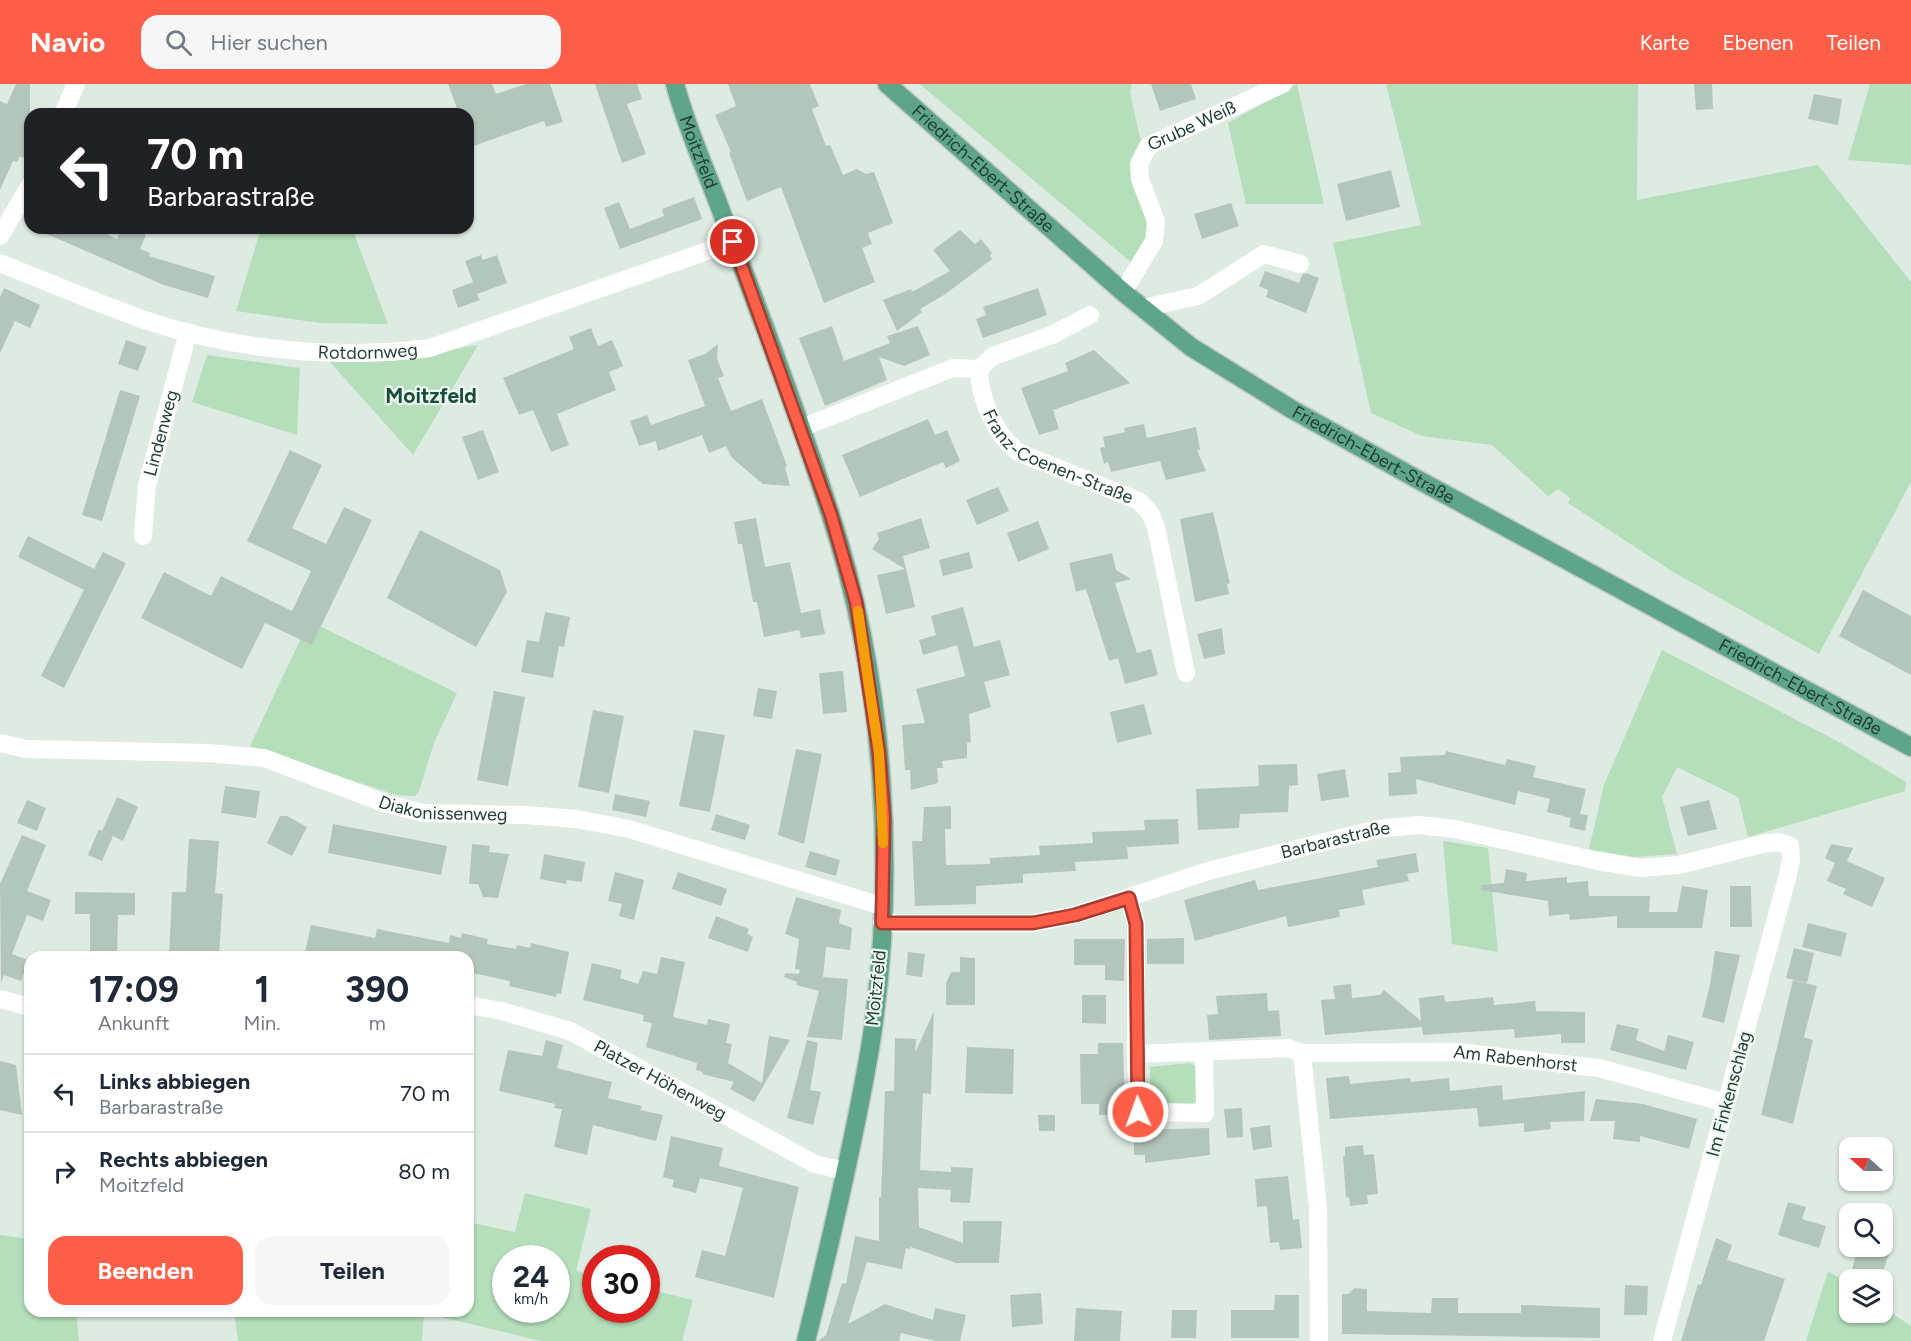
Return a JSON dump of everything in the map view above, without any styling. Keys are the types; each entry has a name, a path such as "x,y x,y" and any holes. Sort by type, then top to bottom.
{"main road":[{"name":"Moitzfeld","path":"675,84 801,428 831,515 856,602 869,679 884,818 882,915 870,1045 846,1171 806,1341"},
{"name":"Friedrich-Ebert-Straße","path":"887,84 1123,292 1191,346 1293,410 1911,747"}],"street":[{"path":"66,108 76,84"},
{"name":"Grube Weiß","path":"1123,292 1154,241 1155,220 1139,171 1139,164 1148,146 1282,84"},
{"path":"0,236 24,195"},
{"name":"Rotdornweg","path":"0,263 146,321 229,342 339,354 385,354 430,348 733,242"},
{"path":"1143,308 1198,296 1264,254 1300,264"},
{"path":"801,428 953,368 978,369 993,356 1052,335 1090,315"},
{"name":"Lindenweg","path":"143,536 147,485 188,332"},
{"name":"Franz-Coenen-Straße","path":"978,369 995,425 1008,445 1020,453 1139,501 1150,513 1156,527 1186,673"},
{"name":"Diakonissenweg","path":"0,743 26,749 208,753 264,758 387,804 423,813 526,815 577,819 629,829 882,915"},
{"name":"Barbarastraße","path":"882,915 1033,923 1075,915 1208,872 1377,830 1418,825 1455,829 1597,861 1641,868 1678,865 1762,844 1779,842 1790,846"},
{"name":"Im Finkenschlag","path":"1662,1341 1787,878 1791,860 1790,846"},
{"path":"1129,898 1136,924 1138,1112 1205,1113 1204,1052"},
{"path":"0,999 24,1005"},
{"name":"Platzer Höhenweg","path":"474,1006 502,1011 570,1031 815,1164 846,1171"},
{"path":"1295,1050 1318,1208 1319,1341"},
{"name":"Am Rabenhorst","path":"1136,1054 1295,1050 1458,1052 1599,1068 1726,1103"}],"green space":[{"path":"920,84 1132,84 1130,92 1140,138 1145,140 1151,240 1134,265"},
{"path":"1297,84 1324,204 1246,204 1228,123"},
{"path":"1386,84 1638,84 1637,200 1818,165 1911,282 1911,482 1819,654 1673,572 1568,503 1570,498 1558,489 1548,496 1492,445 1422,436 1371,413 1333,243 1421,225"},
{"path":"1870,84 1911,84 1911,165 1848,160"},
{"path":"259,234 354,234 388,324 320,323 236,311"},
{"path":"478,345 413,455 329,361 391,361"},
{"path":"207,355 300,368 297,435 192,402"},
{"path":"309,621 457,693 434,743 419,791 415,796 396,795 250,746"},
{"path":"1662,650 1841,743 1906,782 1905,791 1748,837 1738,797 1677,767 1662,797 1677,854 1634,857 1589,849 1604,785"},
{"path":"1443,841 1488,848 1498,952 1452,944"},
{"path":"1190,1063 1197,1067 1196,1101 1192,1104 1150,1102 1150,1067"},
{"path":"525,1193 591,1209 576,1271 582,1273 582,1323 660,1323 660,1292 693,1300 682,1341 541,1341 441,1317 474,1317 474,1223 515,1232"},
{"path":"0,1235 24,1238 24,1317 77,1317 79,1341 0,1341"},
{"path":"1828,1271 1839,1278 1839,1323 1893,1323 1893,1314 1911,1326 1911,1341 1806,1341"},
{"path":"235,1317 424,1317 422,1341 238,1341"}],"building":[{"path":"16,84 30,84 30,108 24,108 24,156 23,158 20,156 17,162 13,161 0,190 0,101 7,104"},
{"path":"448,84 492,84 496,94 526,84 550,84 563,122 546,127 544,121 474,146 474,108 457,108"},
{"path":"595,84 637,84 642,99 627,104 646,154 622,163"},
{"path":"728,84 810,84 819,106 812,109 826,146 830,145 843,175 857,169 866,174 874,172 893,223 868,233 872,244 862,248 875,282 824,303 781,187 747,201 729,153 731,152 715,115 736,106"},
{"path":"1151,84 1191,84 1196,99 1160,111"},
{"path":"1694,84 1712,84 1713,109 1696,110"},
{"path":"1814,94 1842,99 1838,125 1808,119"},
{"path":"1391,170 1400,207 1346,221 1337,184"},
{"path":"694,197 702,219 620,249 604,208 619,202 630,229 664,216 662,209"},
{"path":"1231,203 1239,226 1202,239 1194,214"},
{"path":"960,230 975,244 981,239 992,253 990,255 992,259 944,295 920,309 922,312 897,331 883,300 911,289 912,292 950,271 933,250"},
{"path":"47,234 106,234 117,239 119,234 144,234 146,235 140,249 150,253 149,256 215,276 208,298 164,285"},
{"path":"481,255 483,260 497,255 507,283 477,294 480,300 458,308 452,290 473,282 465,261"},
{"path":"1265,271 1299,283 1302,275 1306,273 1319,278 1306,313 1266,297 1268,290 1259,286"},
{"path":"4,288 40,305 30,328 15,321 0,353 0,297"},
{"path":"1038,288 1047,315 983,338 976,319 986,315 983,307"},
{"path":"832,326 844,361 890,343 887,336 918,326 930,355 904,366 879,357 887,380 825,406 799,338"},
{"path":"591,328 598,346 612,340 623,366 609,372 616,390 557,414 569,445 551,452 533,410 519,415 503,378 574,349 569,337"},
{"path":"126,340 147,347 138,371 118,364"},
{"path":"718,344 717,359 724,376 718,378 731,411 762,399 787,466 785,467 790,486 763,484 732,458 726,446 709,453 702,435 658,451 656,441 639,446 630,421 647,415 651,425 705,406 688,360 705,354"},
{"path":"1094,350 1130,383 1053,410 1059,429 1039,435 1021,388 1068,371 1065,363"},
{"path":"120,390 140,396 102,521 82,515"},
{"path":"928,419 935,435 947,430 960,461 946,468 943,462 860,497 842,455"},
{"path":"1144,424 1147,438 1196,427 1200,450 1197,450 1206,471 1166,480 1160,461 1111,472 1108,462 1104,464 1100,448 1105,447 1103,437 1125,432 1124,428"},
{"path":"483,430 499,472 478,480 462,437"},
{"path":"290,450 322,465 292,528 326,544 344,507 372,520 312,645 265,623 242,669 141,618 164,572 211,596 221,576 292,611 311,571 247,541"},
{"path":"998,487 1009,511 977,525 966,500"},
{"path":"1213,512 1230,583 1227,584 1229,594 1195,602 1180,519"},
{"path":"756,518 765,567 790,562 801,613 820,609 825,634 801,638 799,630 764,637 757,602 753,602 742,544 738,544 734,522"},
{"path":"921,518 930,548 903,556 915,607 886,614 877,575 905,569 872,549 879,539 877,533"},
{"path":"1038,521 1049,549 1018,562 1007,533"},
{"path":"420,530 500,570 507,592 476,647 387,598"},
{"path":"28,536 94,569 103,552 126,563 64,688 41,676 84,590 18,557"},
{"path":"969,552 973,568 943,576 939,560"},
{"path":"1112,553 1116,570 1131,579 1115,583 1137,653 1151,649 1158,675 1125,684 1118,658 1109,661 1086,589 1076,592 1069,563"},
{"path":"1863,590 1911,616 1911,675 1839,636"},
{"path":"963,607 974,647 1000,640 1010,675 984,682 991,707 969,714 971,742 967,743 967,758 942,761 943,768 937,768 938,783 911,790 910,770 905,770 902,725 925,723 916,689 965,676 957,645 923,655 919,640 936,635 931,616"},
{"path":"545,612 570,617 564,647 559,646 553,678 521,672 527,640 539,642"},
{"path":"1222,628 1225,654 1204,659 1197,634"},
{"path":"843,671 847,712 823,714 819,673"},
{"path":"758,688 777,691 772,719 753,716"},
{"path":"494,691 525,697 508,786 477,780"},
{"path":"1144,704 1152,734 1117,743 1110,712"},
{"path":"593,710 624,716 609,793 578,787"},
{"path":"694,730 725,735 710,812 679,806"},
{"path":"796,749 822,754 804,844 778,835"},
{"path":"1446,751 1505,765 1507,759 1536,766 1533,777 1586,789 1580,814 1588,815 1585,831 1569,827 1571,818 1547,812 1550,799 1518,791 1515,805 1416,779 1417,794 1389,796 1388,773 1401,772 1400,757 1445,755"},
{"path":"1297,764 1298,785 1289,786 1288,812 1240,814 1239,828 1198,830 1196,789 1259,786 1258,765"},
{"path":"1345,769 1349,797 1321,801 1317,774"},
{"path":"225,786 260,791 256,818 221,813"},
{"path":"615,794 650,801 646,817 612,810"},
{"path":"117,797 138,807 123,841 113,836 102,861 88,855"},
{"path":"27,800 46,808 37,831 17,823"},
{"path":"1709,800 1717,829 1688,836 1680,807"},
{"path":"951,806 951,829 945,829 946,865 990,864 990,858 1040,855 1039,846 1093,843 1092,832 1145,830 1144,820 1178,819 1179,844 1127,847 1128,859 1075,862 1076,871 1023,874 1023,883 976,886 976,904 915,906 912,841 922,841 924,807"},
{"path":"716,814 750,825 745,840 711,830"},
{"path":"280,816 287,816 307,827 292,856 267,843"},
{"path":"333,824 447,846 441,875 328,853"},
{"path":"22,835 46,845 27,891 51,900 43,921 27,915 12,954 24,958 21,981 4,975 1,983 0,884"},
{"path":"189,839 219,841 215,893 223,894 219,951 169,951 172,892 186,892"},
{"path":"472,844 490,846 489,852 509,854 498,898 483,897 478,884 469,884"},
{"path":"1831,844 1853,848 1847,861 1885,878 1872,907 1843,894 1846,889 1827,881 1835,863 1825,858"},
{"path":"810,851 840,860 836,876 805,867"},
{"path":"1416,853 1419,872 1407,874 1409,881 1362,890 1365,905 1339,910 1340,917 1288,927 1286,916 1195,941 1184,900 1255,880 1258,890 1378,867 1376,860"},
{"path":"544,854 585,862 582,882 567,880 566,884 540,879"},
{"path":"1506,869 1527,873 1526,881 1567,877 1567,883 1588,881 1589,896 1650,896 1649,912 1677,912 1682,886 1708,890 1702,928 1617,928 1617,916 1570,920 1569,914 1549,916 1548,901 1481,890 1481,885 1504,883"},
{"path":"615,872 644,880 634,920 619,916 622,904 608,901"},
{"path":"678,872 727,889 721,906 672,889"},
{"path":"1730,886 1751,886 1752,927 1730,927"},
{"path":"75,892 135,893 135,915 118,915 117,951 90,951 90,914 75,914"},
{"path":"796,897 841,910 839,923 852,928 850,950 826,947 823,977 848,979 842,1040 807,1037 819,991 796,985 797,982 784,977 785,973 799,974 800,970 795,969 799,939 785,934"},
{"path":"716,916 749,929 747,934 753,937 748,952 708,938"},
{"path":"1808,923 1847,933 1841,957 1802,947"},
{"path":"311,925 375,938 377,929 449,943 450,935 461,938 462,933 488,939 487,944 516,949 517,945 530,948 531,943 569,952 561,994 557,993 556,997 509,986 510,981 474,973 474,951 305,951"},
{"path":"1184,938 1184,964 1147,964 1147,939"},
{"path":"1074,939 1125,939 1124,981 1105,980 1105,965 1074,965"},
{"path":"1794,948 1814,953 1807,983 1786,978"},
{"path":"1715,951 1740,955 1724,1023 1702,1017"},
{"path":"908,952 925,954 922,977 906,975"},
{"path":"661,957 685,962 673,1017 707,1025 708,1019 730,1024 726,1043 732,1044 728,1063 762,1083 769,1036 790,1040 754,1102 730,1089 734,1082 702,1074 703,1072 696,1070 697,1063 646,1047 652,1023 643,1021 644,1015 583,1000 592,963 622,970 620,978 638,984 643,971 657,974"},
{"path":"960,957 975,958 975,1005 946,1005 946,983 951,972 960,972"},
{"path":"1793,980 1817,986 1804,1037 1813,1040 1793,1124 1761,1115"},
{"path":"1351,984 1352,998 1380,995 1384,990 1421,1021 1419,998 1444,995 1445,1002 1493,997 1494,1005 1535,1001 1536,1011 1585,1012 1585,1043 1561,1043 1561,1034 1515,1038 1514,1029 1423,1035 1422,1027 1325,1035 1321,1000 1335,999 1333,986"},
{"path":"1267,993 1268,1011 1279,1010 1281,1036 1209,1040 1207,1015 1218,1014 1216,996"},
{"path":"1082,995 1106,995 1106,1024 1082,1023"},
{"path":"934,1011 931,1094 923,1093 920,1170 951,1172 951,1167 973,1168 970,1203 950,1202 951,1190 918,1188 919,1227 963,1243 963,1221 1002,1221 999,1263 956,1263 911,1247 906,1248 902,1269 867,1262 848,1324 885,1304 933,1320 935,1308 966,1315 960,1341 936,1341 901,1333 899,1341 818,1341 826,1335 842,1283 846,1284 855,1236 879,1241 885,1091 894,1091 895,1038 916,1039 915,1053"},
{"path":"1617,1024 1639,1029 1636,1040 1664,1051 1668,1035 1694,1042 1686,1070 1610,1050"},
{"path":"546,1040 563,1045 557,1068 612,1082 608,1098 642,1106 640,1110 663,1115 656,1141 593,1125 587,1155 554,1147 562,1109 554,1108 555,1104 499,1091 508,1050 542,1056"},
{"path":"807,1040 818,1043 810,1090 821,1092 813,1125 787,1118"},
{"path":"1098,1043 1123,1043 1125,1114 1099,1115 1099,1104 1081,1104 1080,1054 1098,1054"},
{"path":"967,1047 1014,1049 1013,1094 965,1093"},
{"path":"0,1061 16,1065 22,1115 0,1110"},
{"path":"1349,1076 1350,1084 1410,1078 1411,1082 1449,1078 1450,1091 1502,1085 1503,1100 1585,1091 1584,1121 1550,1122 1551,1129 1524,1132 1524,1123 1479,1127 1477,1108 1330,1119 1326,1078"},
{"path":"1596,1099 1643,1104 1697,1119 1689,1149 1640,1136 1640,1142 1613,1139 1615,1121 1590,1121"},
{"path":"1242,1108 1243,1137 1227,1138 1224,1109"},
{"path":"1038,1115 1055,1115 1055,1131 1039,1131"},
{"path":"1270,1125 1272,1147 1253,1150 1250,1128"},
{"path":"1209,1128 1210,1155 1145,1163 1145,1155 1134,1155 1134,1130"},
{"path":"671,1136 723,1148 719,1166 799,1187 774,1298 695,1277 702,1250 725,1256 743,1188 700,1178 696,1193 672,1187 674,1180 663,1177"},
{"path":"1363,1145 1364,1155 1374,1154 1378,1194 1367,1195 1368,1204 1350,1206 1349,1197 1346,1198 1343,1156 1345,1156 1345,1147"},
{"path":"1288,1176 1293,1220 1299,1219 1302,1248 1280,1250 1279,1242 1270,1243 1267,1206 1257,1207 1255,1179"},
{"path":"1788,1202 1806,1207 1802,1219 1826,1226 1819,1248 1778,1235"},
{"path":"1716,1238 1732,1245 1727,1260 1785,1279 1764,1341 1681,1341 1698,1284 1701,1285"},
{"path":"1855,1257 1888,1257 1884,1269 1852,1269"},
{"path":"1625,1285 1648,1286 1647,1315 1624,1315"},
{"path":"1354,1288 1367,1289 1367,1311 1431,1313 1432,1298 1458,1298 1458,1313 1521,1313 1521,1305 1600,1308 1600,1338 1342,1334 1342,1294 1348,1294"},
{"path":"1041,1293 1043,1324 1012,1327 1010,1295"},
{"path":"1275,1295 1299,1295 1299,1338 1231,1338 1231,1310 1274,1310"},
{"path":"1076,1308 1122,1311 1120,1341 1074,1341"},
{"path":"1172,1310 1197,1310 1196,1338 1171,1338"}],"slow traffic":[{"path":"858,611 879,753 884,818 883,843"}],"district":[{"name":"Moitzfeld","path":"431,395"}],"route":[{"path":"733,242 831,515 856,602 879,753 884,818 882,923 1033,923 1075,915 1129,898 1136,924 1138,1112"}]}
